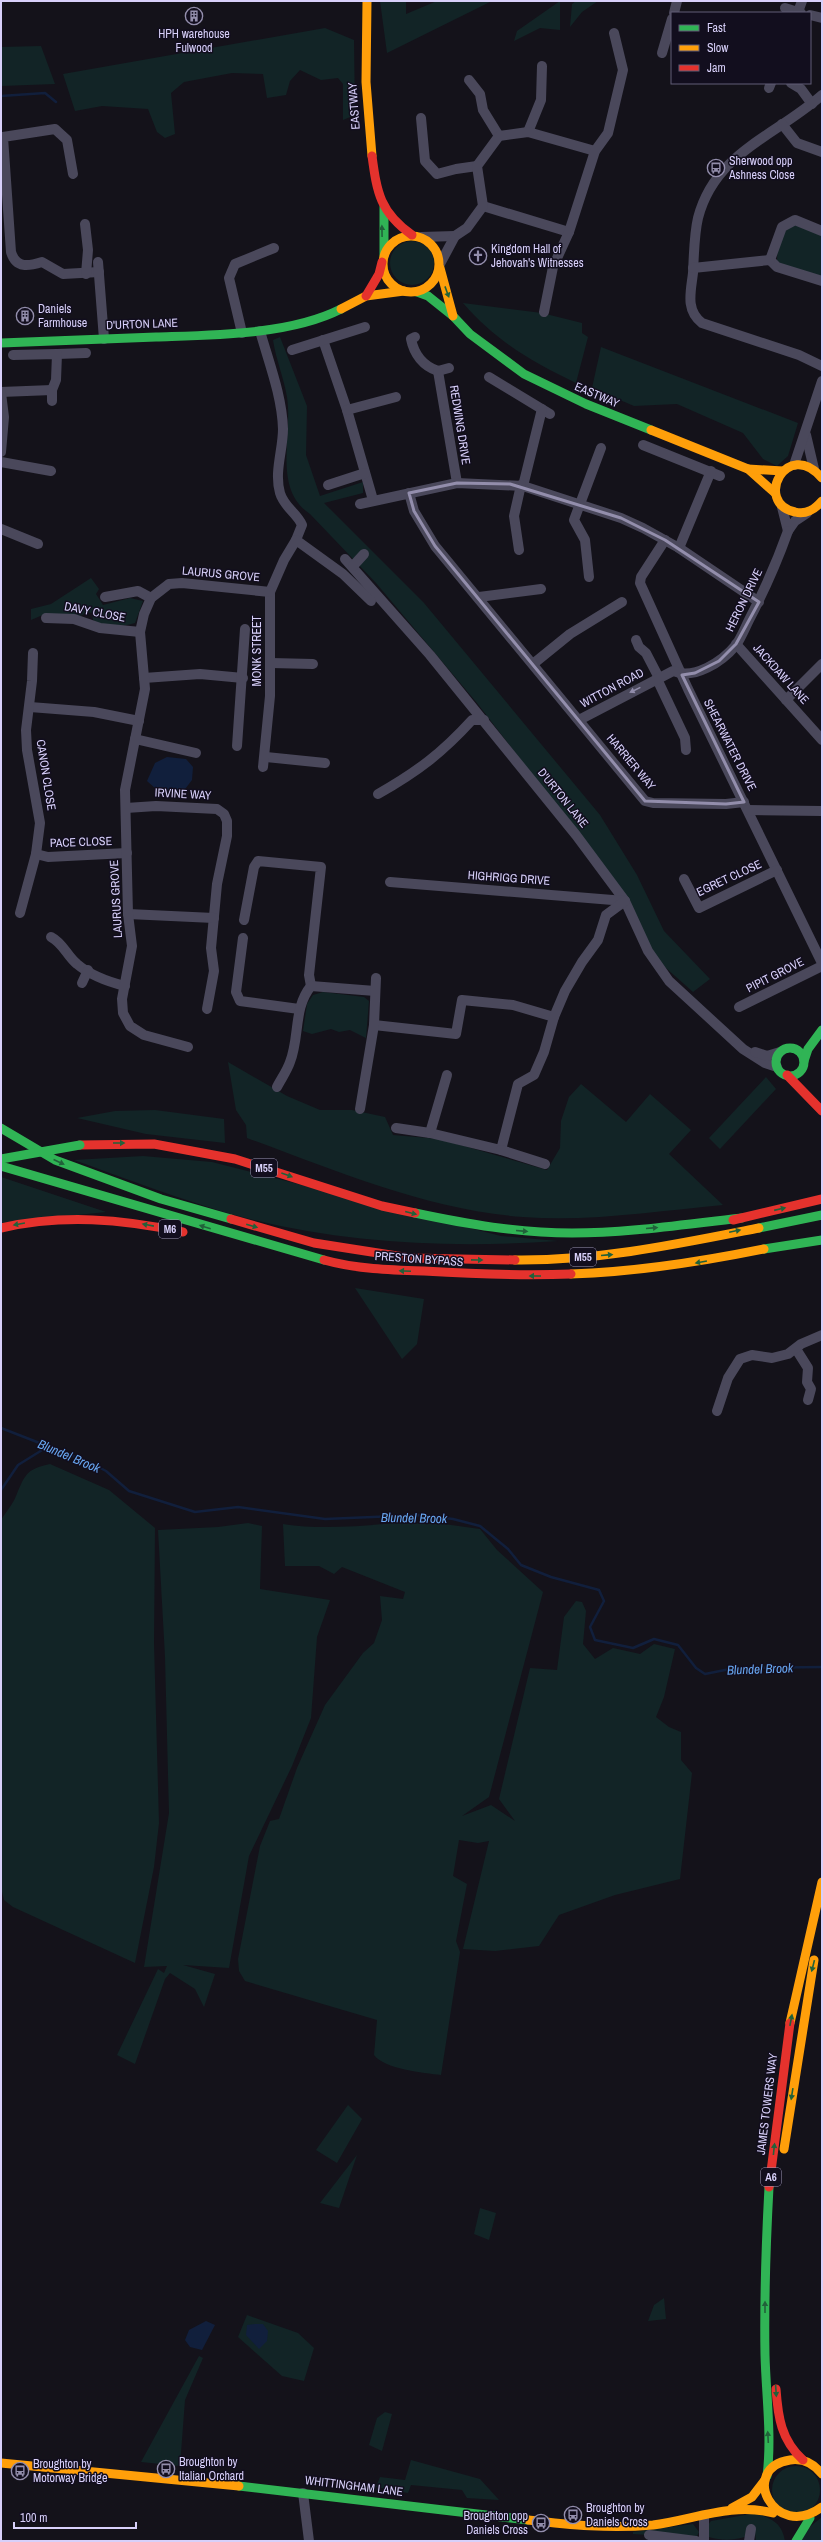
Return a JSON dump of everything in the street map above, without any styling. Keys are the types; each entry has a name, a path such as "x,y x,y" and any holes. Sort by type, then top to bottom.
{"main road":[{"name":"EASTWAY","path":"366,1 364,65 367,124 377,187 384,207 383,258"},
{"name":"EASTWAY","path":"384,207 398,223 417,236"},
{"path":"366,296 379,274 383,258 395,240 417,236 435,247 440,266 430,286 417,292 404,291 397,288 386,277 383,258"},
{"name":"EASTWAY","path":"440,266 453,316"},
{"name":"D'URTON LANE","path":"1,343 260,331 282,328 337,311 366,296 404,291"},
{"name":"EASTWAY","path":"417,292 428,296 453,316 470,334 524,374 586,404 748,469 782,471 794,465"},
{"path":"794,465 808,465 822,478"},
{"name":"EASTWAY","path":"748,469 775,493 782,506"},
{"path":"775,493 778,478 782,471"},
{"path":"782,506 792,513 807,513 821,505"},
{"path":"819,1033 784,1050 777,1059 777,1066 822,1111"},
{"path":"787,1075 797,1074 819,1033"},
{"path":"784,1050 798,1051 803,1065 803,1079 814,1104"},
{"name":"M55","path":"1,1128 55,1160 108,1182 228,1219 341,1249 410,1258 482,1261 545,1259 671,1247 736,1231 822,1215"},
{"name":"M55","path":"1,1159 80,1145 154,1144 235,1159 382,1206 482,1227 571,1233 617,1231 742,1218"},
{"name":"PRESTON BYPASS","path":"1,1166 337,1264 397,1270 499,1275 574,1276 668,1267 766,1248"},
{"name":"M55","path":"633,1240 680,1234 822,1199"},
{"name":"M6","path":"1,1228 52,1219 93,1218 138,1223 191,1234"},
{"name":"M55","path":"766,1248 822,1230"},
{"name":"M55","path":"766,1248 822,1240"},
{"path":"249,1248 337,1264"},
{"name":"M55","path":"341,1249 464,1253 571,1248"},
{"name":"JAMES TOWERS WAY","path":"783,2526 765,2498 766,2478 770,2458 765,2355 765,2271 769,2188 790,2024 822,1882"},
{"name":"JAMES TOWERS WAY","path":"779,2187 810,1977 819,1942"},
{"path":"778,2210 774,2279 775,2369 779,2422 786,2444 803,2460 816,2466 822,2474"},
{"name":"WHITTINGHAM LANE","path":"724,2511 752,2497 766,2478 780,2463 787,2460 803,2460"},
{"name":"WHITTINGHAM LANE","path":"1,2463 303,2493 591,2527 650,2525 724,2511 757,2509 783,2526 818,2513"},
{"path":"796,2541 818,2513"}],"street":[{"path":"674,12 677,1"},
{"path":"799,12 802,1"},
{"path":"785,8 796,12"},
{"path":"811,15 822,18"},
{"path":"662,53 671,22"},
{"path":"544,312 553,267 569,232 595,151 608,133 623,70 614,34"},
{"path":"528,132 541,100 542,66"},
{"path":"469,80 480,94 483,110 499,136"},
{"path":"793,84 801,89 812,104"},
{"path":"822,96 735,156 715,180 698,218 690,307 694,315 702,323 799,355 822,366"},
{"path":"420,118 425,161 437,174 456,169 478,166"},
{"path":"782,124 797,143 822,152"},
{"path":"74,174 68,140 56,129 3,137 5,190 12,258 25,266 42,262 63,274 86,274 99,267 104,338"},
{"path":"440,266 456,236 467,228 483,206 478,166 499,136 528,132 595,151"},
{"path":"483,206 569,232"},
{"path":"770,260 782,227 794,220 822,231"},
{"path":"85,224 88,250 86,274"},
{"path":"417,236 456,236"},
{"path":"242,333 229,278 235,264 274,248"},
{"path":"693,268 770,260"},
{"path":"770,260 777,267 822,281"},
{"path":"292,350 366,327"},
{"name":"MONK STREET","path":"260,331 282,412 283,431 278,474 280,492 285,504 299,518 301,531 284,560 270,592 271,664 266,757 263,767"},
{"path":"416,337 411,339 416,354 422,362 438,371"},
{"path":"324,340 347,410 373,500"},
{"path":"13,355 86,353"},
{"path":"52,401 52,390 56,380 57,354"},
{"name":"REDWING DRIVE","path":"449,368 438,371 457,484"},
{"path":"489,377 546,412 514,516 519,550"},
{"path":"794,465 806,435 822,381"},
{"path":"1,452 4,417 1,393 52,390"},
{"path":"347,410 396,397"},
{"path":"806,435 814,469"},
{"path":"643,445 716,474 678,548"},
{"path":"591,570 585,540 574,520 601,448"},
{"path":"1,462 51,471"},
{"path":"328,485 365,473"},
{"name":"REDWING DRIVE","path":"360,504 373,500 457,484 522,486 621,518 665,540 759,602"},
{"name":"HARRIER WAY","path":"409,493 414,511 435,546 479,597 645,801 675,804 726,804 746,806"},
{"path":"782,506 788,531"},
{"name":"HERON DRIVE","path":"682,675 695,673 719,661 736,644 759,602 788,531 795,521 807,513"},
{"path":"1,529 38,544"},
{"path":"296,540 344,574 371,601"},
{"name":"SHEARWATER DRIVE","path":"665,540 641,577 640,583 682,675 822,963"},
{"name":"D'URTON LANE","path":"364,554 349,563 484,720 576,835 624,901 658,968 674,986 743,1049 765,1063 777,1066"},
{"name":"LAURUS GROVE","path":"188,1047 127,1029 123,1013 125,986 132,946 128,914 126,808 127,772 145,689 140,632 144,614 151,598 169,584 182,583 270,592"},
{"path":"479,597 541,589"},
{"path":"105,597 138,591 151,598"},
{"path":"533,664 570,634 622,602"},
{"name":"DAVY CLOSE","path":"46,618 74,619 100,628 140,632"},
{"path":"238,746 245,629"},
{"name":"WITTON ROAD","path":"636,640 639,647 646,652 685,738 686,750"},
{"name":"JACKDAW LANE","path":"736,644 822,740"},
{"name":"CANON CLOSE","path":"33,653 30,707 26,730 27,750 40,823"},
{"path":"271,664 313,664"},
{"path":"786,700 822,664"},
{"name":"WITTON ROAD","path":"579,720 673,671 682,675"},
{"path":"144,678 200,674 243,678"},
{"path":"30,707 94,712 139,721"},
{"path":"378,794 417,772 454,740 472,720 484,720"},
{"path":"135,739 196,753"},
{"path":"266,757 326,763"},
{"name":"IRVINE WAY","path":"126,808 148,806 217,809 224,814 228,821 217,884 214,918"},
{"path":"746,806 822,811"},
{"name":"PACE CLOSE","path":"20,913 36,854 40,823"},
{"name":"PACE CLOSE","path":"36,854 48,857 127,853"},
{"path":"244,920 254,867 258,861 321,867 309,975 311,986"},
{"name":"EGRET CLOSE","path":"684,879 698,908 777,870"},
{"name":"HIGHRIGG DRIVE","path":"390,882 624,901"},
{"path":"501,1150 518,1084 534,1075 544,1052 554,1017 565,991 582,962 598,940 606,915 624,901"},
{"path":"128,914 214,918 211,948 214,970 207,1009"},
{"path":"51,937 57,940 77,964 108,982 125,986"},
{"path":"243,938 236,992 240,1000 299,1009"},
{"name":"PIPIT GROVE","path":"739,1007 820,967 822,963"},
{"path":"82,983 88,970"},
{"path":"360,1109 374,1025 376,978"},
{"path":"311,986 375,991"},
{"path":"277,1087 290,1062 299,1009 303,995 311,986"},
{"path":"374,1025 456,1034 462,1000 513,1005 554,1017"},
{"name":"D'URTON LANE","path":"743,1049 767,1056 784,1050"},
{"path":"430,1133 447,1075"},
{"path":"396,1128 430,1133 501,1150 545,1164"},
{"path":"717,1412 728,1378 740,1358 752,1355 772,1358 788,1354 796,1349 800,1344 822,1335"},
{"path":"796,1349 808,1368 807,1382 811,1389 808,1400"},
{"path":"303,2493 309,2541"},
{"path":"704,2516 704,2541"},
{"path":"749,2541 751,2529"},
{"path":"649,2535 659,2539 696,2541"}],"highlighted area":[{"path":"457,483 510,484 621,518 665,540 759,602 736,644 719,661 695,673 682,675 744,802 726,804 645,801 435,546 414,511 409,493"}],"shaded area":[{"path":"380,1 406,1 406,14 437,1 492,1 387,53"},
{"path":"560,1 560,30 540,28 514,41 517,31"},
{"path":"576,1 598,1 582,12 570,27 572,4"},
{"path":"325,28 354,40 355,115 343,120 343,84 338,78 321,80 300,70 290,81 286,95 267,98 263,74 232,73 184,82 171,93 175,134 165,138 157,132 148,109 102,106 75,111 63,74"},
{"path":"41,46 55,84 1,86 1,47"},
{"path":"798,225 822,234 822,277 787,268 777,261 779,244 783,233 787,229"},
{"path":"408,241 416,241 421,242 428,247 433,254 433,272 428,279 421,284 408,285 400,282 393,275 390,267 390,259 393,251 400,244"},
{"path":"463,303 542,313 582,323 582,333 588,337 576,383 544,367 502,340 476,317"},
{"path":"280,337 307,406 306,455 320,496 363,482 363,493 324,503 424,603 600,815 637,875 664,931 710,979 693,992 657,960 578,834 477,703 376,583 298,503 291,491 286,460 288,412 287,397 273,340"},
{"path":"601,347 798,423 788,456 777,466 763,459 743,433 677,404 634,406 592,388"},
{"path":"91,578 99,589 96,594 103,605 130,598 143,601 135,623 119,626 103,625 93,620 92,613 87,612 79,617 45,614 31,620 31,609 51,604"},
{"path":"323,992 364,997 369,1001 366,1038 350,1030 339,1032 331,1029 312,1034 303,1031 307,1004 313,995"},
{"path":"228,1062 287,1096 320,1110 352,1110 385,1117 393,1135 440,1139 547,1170 560,1148 561,1121 569,1097 581,1084 626,1122 650,1094 691,1130 669,1154 723,1205 598,1217 548,1218 487,1213 417,1198 349,1176 247,1138 246,1125 236,1110"},
{"path":"766,1077 776,1089 720,1149 709,1138"},
{"path":"155,1110 224,1119 225,1143 146,1134 77,1118 115,1111"},
{"path":"143,1156 212,1162 501,1236 558,1241 470,1244 426,1243 337,1236 294,1229 250,1219 208,1207 74,1160"},
{"path":"1,1177 106,1212 1,1223"},
{"path":"355,1288 424,1299 417,1344 402,1359"},
{"path":"50,1464 109,1490 155,1528 154,1643 159,1823 154,1867 135,1963 13,1907 4,1900 2,1892 1,1520 13,1502 27,1474 36,1468"},
{"path":"248,1523 262,1526 260,1589 330,1600 317,1637 311,1718 292,1766 249,1856 229,1968 183,1965 215,1974 204,2007 195,1989 170,1973 165,1979 135,2064 117,2055 158,1969 164,1973 167,1966 144,1967 169,1813 165,1657 158,1530 218,1527"},
{"path":"397,1523 444,1524 480,1529 497,1550 543,1592 489,1797 462,1816 491,1805 515,1821 499,1799 530,1668 557,1670 564,1617 576,1601 582,1602 586,1611 583,1644 595,1659 613,1648 640,1654 654,1644 675,1649 664,1697 656,1717 669,1727 681,1732 681,1760 692,1773 680,1879 615,1895 559,1915 539,1946 495,1951 463,1949 489,1841 478,1843 459,1840 453,1876 467,1884 456,1941 460,1952 441,2075 405,2070 386,2064 379,2060 374,2055 377,2020 245,1981 239,1971 238,1959 260,1846 270,1821 279,1819 297,1768 325,1705 363,1653 374,1643 382,1620 380,1596 403,1599 405,1592 342,1567 334,1574 319,1566 285,1566 283,1524 326,1527"},
{"path":"348,2105 362,2119 337,2163 316,2150"},
{"path":"357,2155 339,2208 320,2203"},
{"path":"480,2208 496,2213 489,2240 474,2234"},
{"path":"664,2298 666,2319 648,2321 654,2305"},
{"path":"247,2315 298,2333 314,2348 304,2381 282,2376 238,2337"},
{"path":"199,2356 203,2358 185,2400 180,2466 141,2462"},
{"path":"385,2412 392,2414 382,2451 369,2445 377,2418"},
{"path":"411,2460 480,2479 499,2500 467,2498 462,2490 411,2485 408,2493 376,2487 380,2477 405,2480"},
{"path":"791,2466 801,2466 810,2470 816,2476 819,2481 819,2499 810,2510 801,2514 791,2514 782,2510 776,2504 772,2495 772,2485 776,2476 782,2470"},
{"path":"756,2513 775,2522 784,2535 785,2541 756,2541 755,2533 732,2540 715,2539 709,2537 707,2526 711,2521"},
{"path":"822,2517 822,2541 801,2541 807,2529"},
{"path":"693,2524 699,2532 696,2538 633,2534 633,2532"}],"water":[{"path":"167,757 186,759 193,767 192,780 182,793 164,796 147,781 155,763"},
{"path":"206,2321 215,2325 202,2350 190,2347 185,2340 189,2330"},
{"path":"263,2324 268,2331 267,2341 259,2349 246,2335 247,2325"}],"waterway":[{"path":"1,96 45,93 56,102"},
{"name":"Blundel Brook","path":"1,1428 91,1463 106,1471 129,1491 195,1512 238,1507 325,1519 420,1515 453,1519 480,1526 508,1549 521,1565 551,1577 599,1590 604,1601 590,1627 595,1640 633,1648 654,1639 678,1645 696,1668 705,1674 735,1668 822,1667"},
{"path":"1,1490 18,1465 47,1447"}],"traffic: fast":[{"path":"384,207 384,255"},
{"path":"417,292 428,296 453,316 470,334 524,374 586,404 651,430"},
{"path":"1,343 251,332 299,324 321,318 341,309"},
{"path":"804,1061 808,1049 822,1030"},
{"path":"790,1048 800,1052 804,1062 800,1072 790,1076 780,1072 776,1062 780,1052 790,1048"},
{"path":"1,1128 55,1160 161,1199 231,1219"},
{"path":"1,1159 80,1145"},
{"path":"1,1166 324,1260"},
{"path":"415,1213 512,1230 552,1233 593,1233 636,1230 742,1218"},
{"path":"759,1228 822,1215"},
{"path":"764,1249 822,1240"},
{"path":"767,2476 769,2431 765,2355 765,2313 769,2187"},
{"path":"239,2486 528,2520"},
{"path":"796,2541 810,2518"}],"traffic: slow":[{"path":"367,1 366,82 372,156"},
{"path":"405,236 417,236 427,240 435,248 439,258 439,264 439,270 435,280 427,288 417,292 405,292 395,288 387,280 383,270 383,258 387,248 395,240 405,236"},
{"path":"440,268 453,316"},
{"path":"341,309 366,296 404,291"},
{"path":"651,430 748,469 775,493"},
{"path":"822,478 809,467 797,465 787,468 780,476 776,486 777,497 783,506 795,512 803,513 810,511 817,507 822,501"},
{"path":"748,469 783,471"},
{"path":"515,1260 546,1260 607,1255 759,1228"},
{"path":"571,1274 668,1266 764,1249"},
{"path":"790,2023 822,1882"},
{"path":"784,2149 814,1960"},
{"path":"822,2474 808,2462 790,2460 774,2466 766,2476 765,2488 768,2500 777,2510 789,2516 805,2515 822,2507"},
{"path":"1,2463 239,2486"},
{"path":"732,2508 752,2497 765,2480"},
{"path":"528,2520 575,2525 621,2527 668,2523 728,2511 758,2510 773,2513"}],"traffic: jam":[{"path":"372,156 378,191 382,201 393,218 401,227 412,235"},
{"path":"366,296 379,274 382,262"},
{"path":"787,1075 822,1111"},
{"path":"80,1145 154,1144 235,1159 382,1206 415,1213"},
{"path":"733,1220 822,1199"},
{"path":"231,1219 314,1243 410,1258 515,1260"},
{"path":"1,1228 47,1221 92,1220 115,1221 183,1232"},
{"path":"324,1260 361,1267 386,1269 534,1275 571,1274"},
{"path":"769,2187 790,2023"},
{"path":"776,2389 778,2409 785,2436 803,2460"}],"place":[{"name":"HPH warehouse Fulwood","path":"194,16"},
{"name":"Sherwood opp Ashness Close","path":"716,168"},
{"name":"Kingdom Hall of Jehovah's Witnesses","path":"478,256"},
{"name":"Daniels Farmhouse","path":"25,316"},
{"name":"Broughton by Italian Orchard","path":"166,2469"},
{"name":"Broughton by Motorway Bridge","path":"20,2471"},
{"name":"Broughton by Daniels Cross","path":"573,2515"},
{"name":"Broughton opp Daniels Cross","path":"541,2523"}]}
